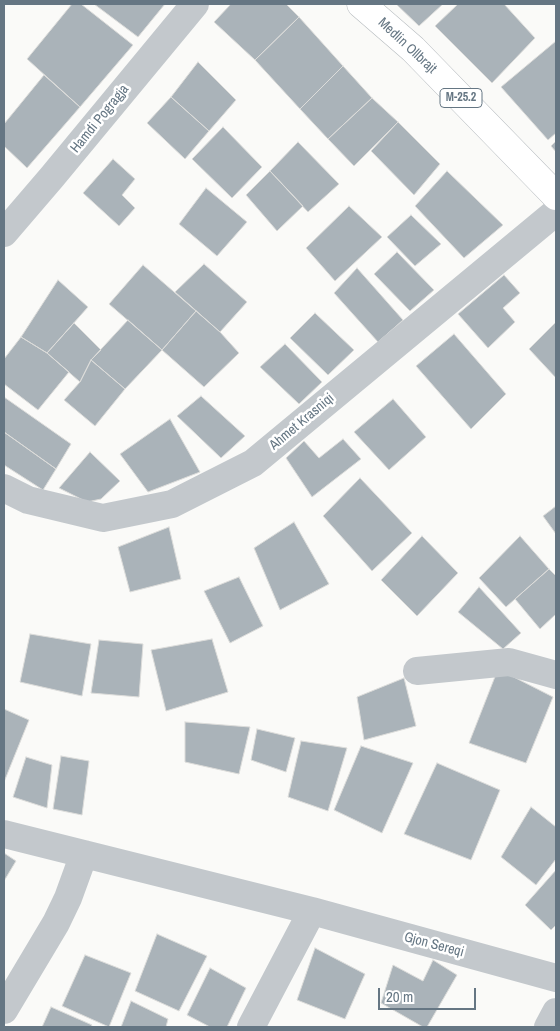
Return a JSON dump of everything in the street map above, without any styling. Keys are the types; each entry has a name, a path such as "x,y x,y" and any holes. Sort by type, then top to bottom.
{"main road":[{"name":"Medlin Ollbrajt","path":"361,4 413,49 556,196"}],"street":[{"name":"Hamdi Pogragja","path":"4,233 195,4"},
{"name":"Ahmet Krasniqi","path":"4,488 28,500 103,518 172,504 252,463 556,212"},
{"path":"417,671 509,662 556,675"},
{"name":"Gjon Sereqi","path":"4,834 312,911 556,978"},
{"path":"4,1010 56,923 68,898 84,854"},
{"path":"251,1027 312,911"},
{"path":"548,1027 556,1012"}],"building":[{"path":"72,4 81,4 133,45 80,107 27,59"},
{"path":"94,4 165,4 138,37"},
{"path":"231,4 286,4 299,17 255,60 214,22"},
{"path":"396,4 443,4 419,26"},
{"path":"458,4 504,4 535,38 492,83 435,26"},
{"path":"299,17 343,66 300,109 255,60"},
{"path":"556,41 556,133 548,140 501,87"},
{"path":"198,62 236,100 209,131 171,97"},
{"path":"343,66 372,98 328,139 300,109"},
{"path":"44,75 80,107 27,168 4,146 4,124"},
{"path":"171,97 209,131 185,159 147,123"},
{"path":"372,98 398,122 354,166 328,139"},
{"path":"398,122 440,164 414,195 371,151"},
{"path":"223,127 262,167 232,198 192,159"},
{"path":"556,141 556,152 551,146"},
{"path":"298,142 339,184 308,212 270,171"},
{"path":"113,159 135,179 122,195 135,208 119,226 83,193"},
{"path":"270,171 303,206 277,231 246,195"},
{"path":"447,171 503,225 464,258 415,206"},
{"path":"206,188 247,222 217,256 179,224"},
{"path":"349,206 382,237 335,281 306,248"},
{"path":"411,215 441,244 415,266 387,237"},
{"path":"397,252 434,290 410,311 374,274"},
{"path":"204,264 247,302 220,332 175,292"},
{"path":"143,265 196,311 162,350 109,304"},
{"path":"357,268 403,320 378,342 334,293"},
{"path":"504,275 520,293 503,308 515,322 488,348 458,314"},
{"path":"58,280 88,307 47,353 21,337"},
{"path":"196,311 220,332 239,353 204,387 162,350"},
{"path":"315,313 354,350 328,375 290,338"},
{"path":"128,320 162,350 125,389 91,360"},
{"path":"556,322 556,378 529,349"},
{"path":"74,323 101,350 91,360 80,382 47,353"},
{"path":"454,334 506,394 471,429 416,366"},
{"path":"21,337 47,353 69,372 38,410 4,384 4,359"},
{"path":"285,344 322,382 299,404 260,367"},
{"path":"91,360 125,389 95,426 64,400 80,382"},
{"path":"201,396 245,436 221,458 177,416"},
{"path":"4,397 71,444 56,469 4,432"},
{"path":"393,399 426,437 389,470 354,432"},
{"path":"170,419 200,472 148,492 120,454"},
{"path":"4,432 56,469 43,490 4,465"},
{"path":"343,439 361,459 312,497 286,458 304,441 319,458"},
{"path":"90,452 120,481 101,499 87,502 59,488"},
{"path":"360,478 412,533 372,571 323,516"},
{"path":"556,506 556,534 543,516"},
{"path":"294,522 329,584 280,610 254,548"},
{"path":"169,527 181,579 130,592 118,547"},
{"path":"422,536 458,573 417,616 381,580"},
{"path":"520,536 549,569 506,607 479,578"},
{"path":"549,569 556,576 556,614 540,629 515,599"},
{"path":"239,577 263,626 230,643 204,591"},
{"path":"479,587 521,633 503,649 458,612"},
{"path":"30,634 91,644 82,696 20,682"},
{"path":"212,639 228,692 166,711 151,650"},
{"path":"99,640 143,644 139,697 91,693"},
{"path":"498,669 553,697 526,763 469,743"},
{"path":"404,678 416,726 364,740 357,697"},
{"path":"4,709 29,720 4,782"},
{"path":"185,722 250,727 239,774 185,762"},
{"path":"257,729 295,738 286,772 251,760"},
{"path":"301,741 347,748 328,811 288,797"},
{"path":"361,746 413,763 382,833 334,810"},
{"path":"61,756 89,761 82,815 53,809"},
{"path":"26,757 52,765 47,808 13,797"},
{"path":"437,763 500,790 471,860 404,834"},
{"path":"531,807 556,827 556,859 536,885 501,857"},
{"path":"4,853 16,861 4,881"},
{"path":"556,870 556,925 551,930 525,905"},
{"path":"157,934 207,956 179,1011 135,991"},
{"path":"315,948 365,974 345,1019 297,1000"},
{"path":"85,955 131,973 109,1027 62,1006"},
{"path":"433,960 457,975 427,1027 423,1027 381,1003 393,965 423,981"},
{"path":"210,968 246,988 227,1027 210,1027 187,1015"},
{"path":"131,1001 168,1019 166,1027 121,1027"},
{"path":"51,1007 92,1025 91,1027 42,1027"}]}
